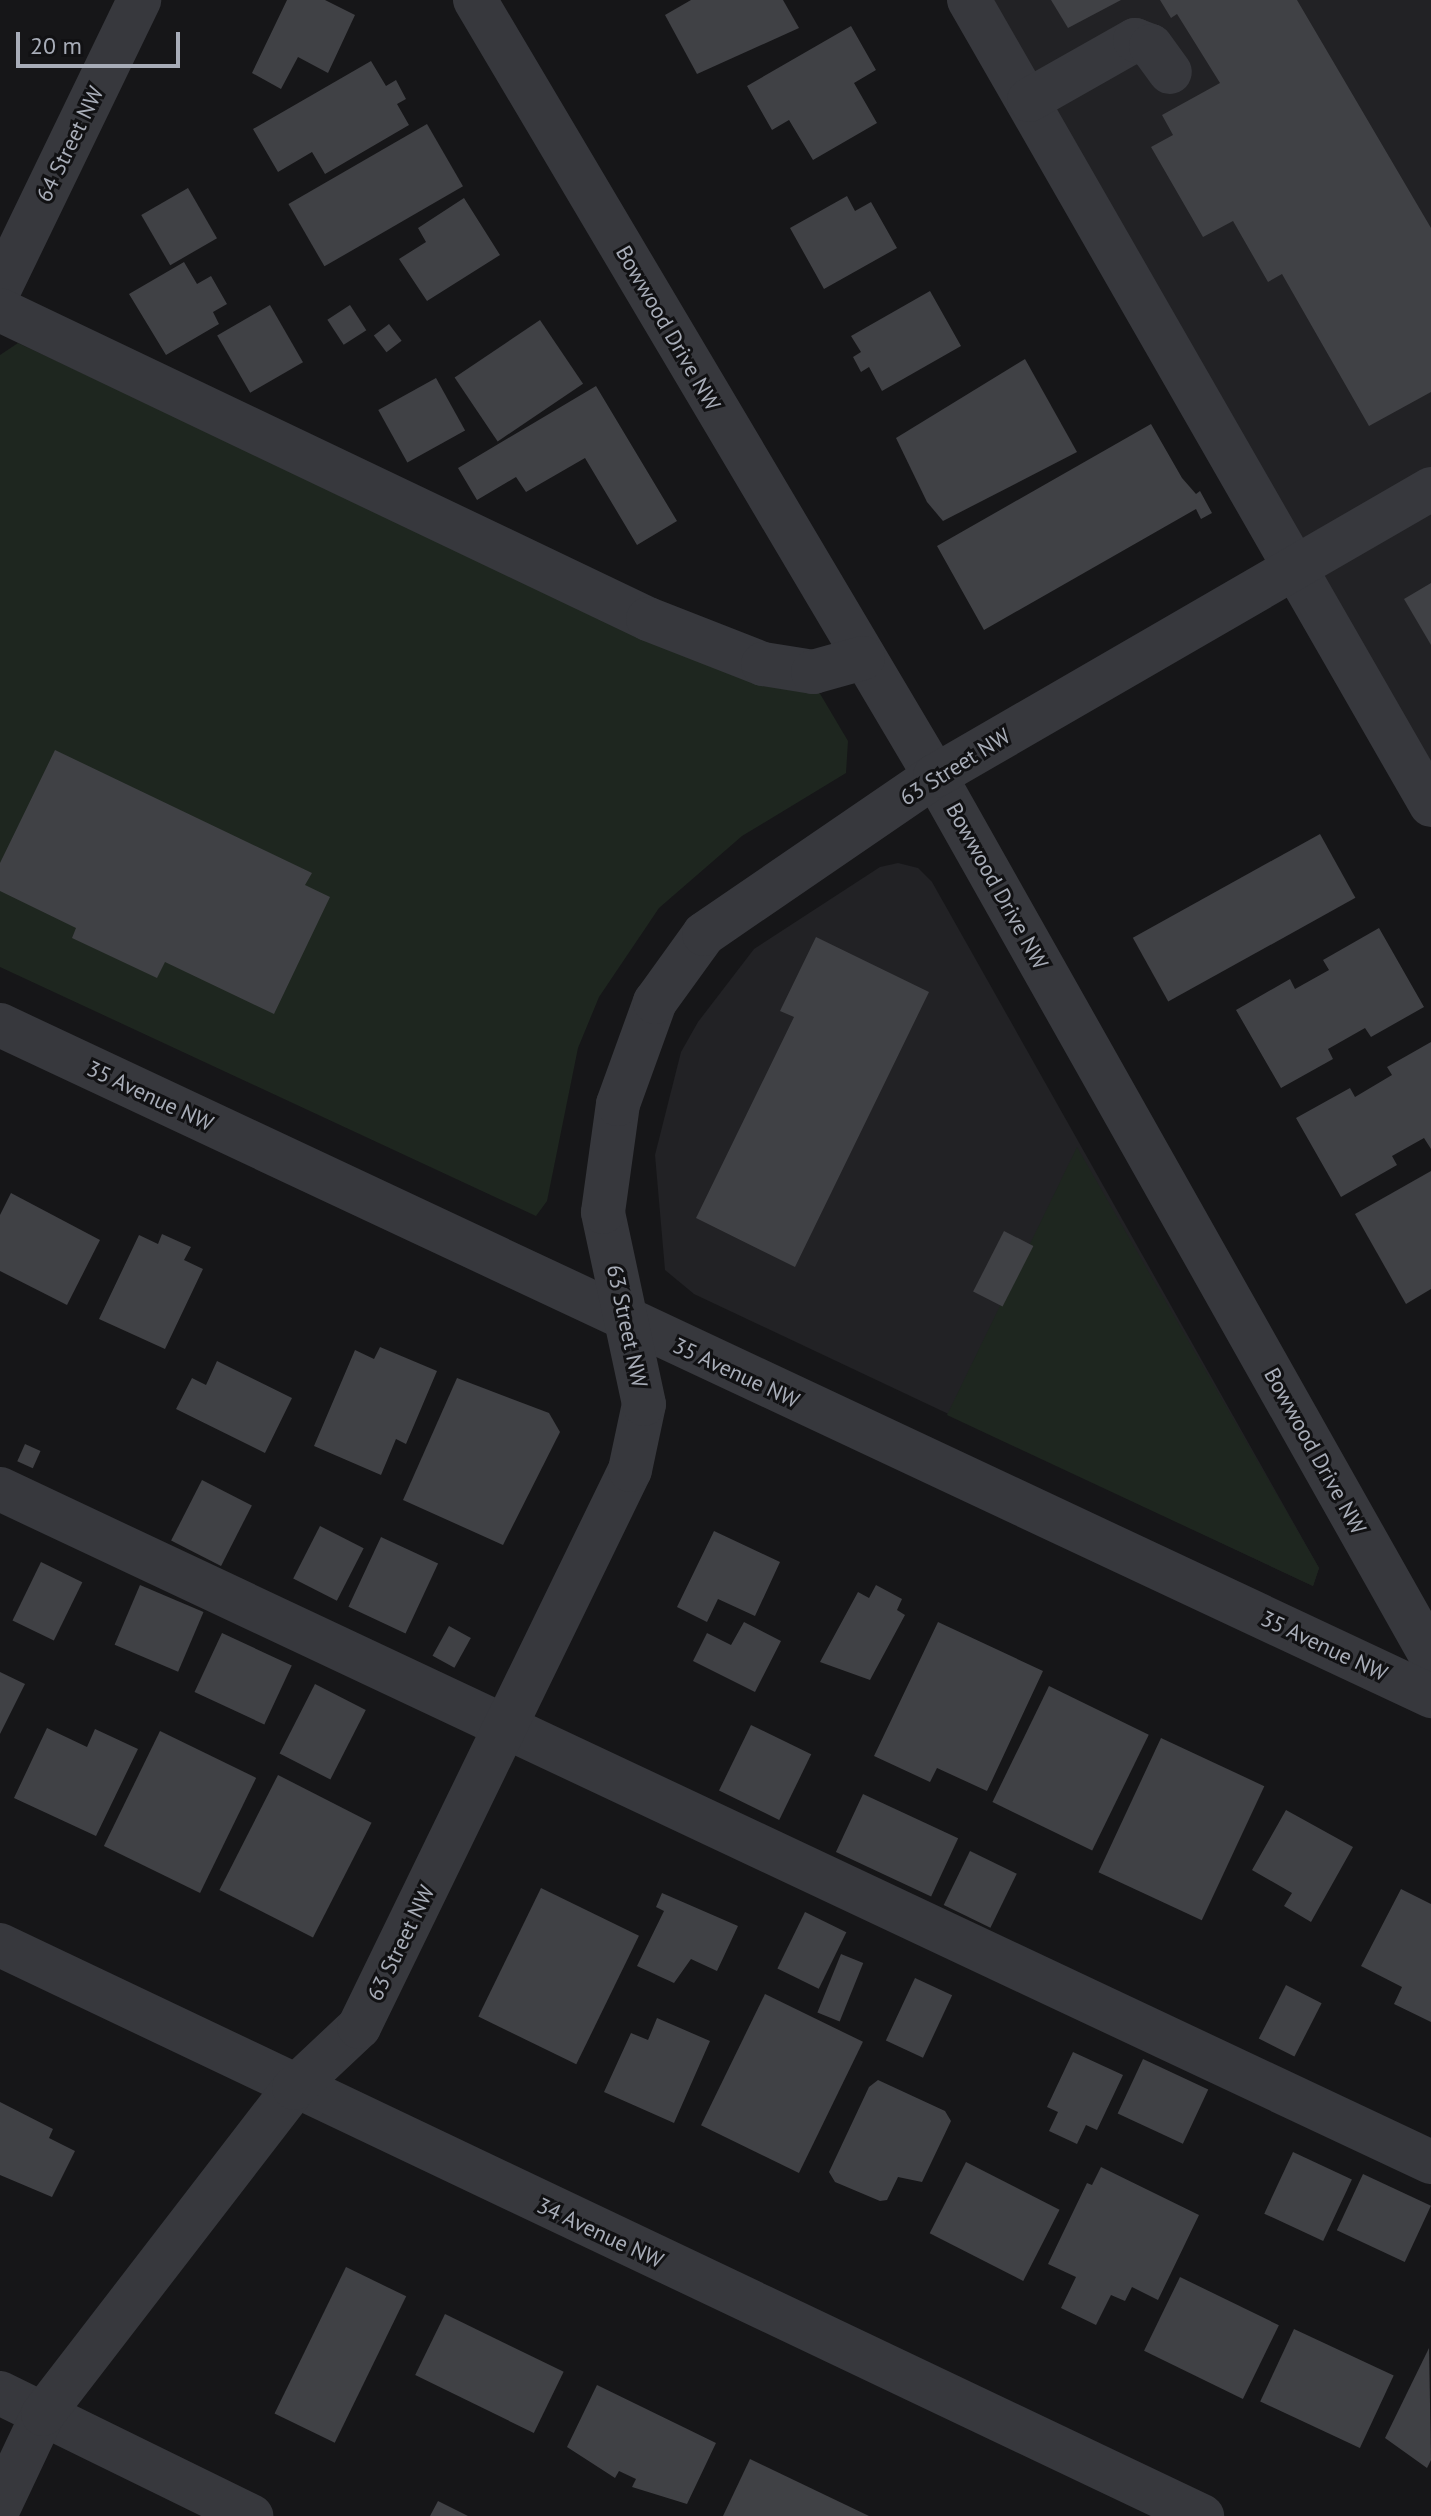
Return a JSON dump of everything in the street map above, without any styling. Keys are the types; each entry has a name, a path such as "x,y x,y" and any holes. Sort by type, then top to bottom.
{"street":[{"name":"64 Street NW","path":"0,288 139,0"},
{"name":"Bowwood Drive NW","path":"475,0 935,776 1431,1656"},
{"path":"969,0 1431,805"},
{"path":"1029,100 1135,40 1151,46 1170,72"},
{"path":"0,310 648,619 763,664 813,672 863,658"},
{"name":"63 Street NW","path":"0,2505 43,2414 294,2088 359,2027 507,1730 630,1470 644,1404 603,1212 618,1104 655,1002 704,934 935,776 1431,489"},
{"name":"35 Avenue NW","path":"0,1025 627,1322 1431,1696"},
{"path":"0,1489 1431,2162"},
{"name":"34 Avenue NW","path":"0,1945 294,2088 1202,2516"},
{"path":"0,2393 251,2516"}],"shaded area":[{"path":"969,0 1431,0 1431,805"},
{"path":"18,343 684,653 819,692 848,741 846,773 742,836 659,908 599,997 578,1048 547,1201 536,1216 0,967 0,355"},
{"path":"898,863 918,868 932,882 1319,1568 1313,1586 694,1294 665,1270 655,1155 681,1052 698,1022 754,949 880,867"},
{"path":"1077,1147 1319,1568 1313,1586 947,1415"}],"building":[{"path":"287,0 325,0 355,15 328,73 298,57 281,89 252,73"},
{"path":"691,0 783,0 799,28 697,74 665,15"},
{"path":"1051,0 1121,0 1068,28"},
{"path":"1160,0 1297,0 1431,228 1431,392 1369,426 1282,274 1268,282 1233,221 1203,237 1151,147 1173,135 1162,115 1220,83 1177,14 1171,18"},
{"path":"851,26 876,70 854,83 877,123 813,160 789,120 772,130 747,86"},
{"path":"371,61 386,86 396,80 406,99 397,104 409,125 325,174 312,152 278,172 253,129"},
{"path":"427,124 463,186 324,266 288,204"},
{"path":"188,188 217,238 170,265 141,215"},
{"path":"847,196 855,211 871,202 897,248 824,289 790,228"},
{"path":"464,198 500,255 427,301 399,259 426,242 418,228"},
{"path":"184,262 197,284 211,276 227,304 213,312 219,324 166,355 129,294"},
{"path":"930,291 961,346 882,391 869,367 861,372 853,357 861,352 851,336"},
{"path":"270,305 303,362 250,393 217,336"},
{"path":"350,305 366,330 344,345 327,320"},
{"path":"540,320 583,384 498,441 455,378"},
{"path":"389,324 402,341 386,352 374,335"},
{"path":"1025,359 1077,452 943,521 927,502 896,438"},
{"path":"436,378 465,430 407,462 378,410"},
{"path":"596,386 677,521 637,545 585,458 526,492 516,477 477,500 458,468"},
{"path":"1151,424 1182,478 1196,494 1200,491 1212,513 1201,519 1196,509 984,630 937,546"},
{"path":"1431,583 1431,645 1404,599"},
{"path":"55,750 312,873 305,885 330,897 274,1014 165,962 157,978 72,938 76,928 0,891 0,863"},
{"path":"1320,834 1355,898 1168,1002 1133,938"},
{"path":"1379,928 1424,1007 1371,1037 1365,1028 1328,1049 1333,1059 1281,1088 1236,1010 1290,979 1295,989 1329,970 1323,960"},
{"path":"816,937 929,992 795,1267 696,1218 794,1017 780,1011"},
{"path":"1431,1042 1431,1149 1424,1138 1392,1156 1397,1165 1341,1197 1296,1118 1350,1088 1355,1097 1392,1075 1387,1067"},
{"path":"1431,1171 1431,1289 1406,1304 1355,1214"},
{"path":"11,1193 100,1240 67,1305 0,1271 0,1215"},
{"path":"1004,1231 1033,1246 1003,1307 973,1292"},
{"path":"162,1234 191,1247 184,1260 203,1269 165,1349 99,1319 139,1235 158,1244"},
{"path":"380,1347 437,1371 406,1444 396,1439 381,1475 314,1446 355,1350 374,1359"},
{"path":"217,1361 292,1398 265,1453 176,1409 192,1378 206,1385"},
{"path":"457,1378 549,1413 560,1432 503,1545 403,1500"},
{"path":"25,1444 41,1451 33,1468 17,1461"},
{"path":"202,1480 252,1505 221,1566 171,1541"},
{"path":"320,1526 364,1548 337,1601 293,1579"},
{"path":"714,1531 780,1562 755,1616 718,1599 707,1622 677,1607"},
{"path":"381,1537 438,1564 406,1633 348,1607"},
{"path":"41,1562 82,1582 54,1641 13,1620"},
{"path":"140,1585 204,1612 178,1672 115,1645"},
{"path":"876,1585 902,1599 897,1610 905,1615 870,1680 820,1662 858,1592 869,1598"},
{"path":"744,1622 781,1641 755,1692 693,1661 707,1633 731,1645"},
{"path":"938,1622 1043,1671 987,1791 937,1768 930,1782 874,1756"},
{"path":"449,1626 471,1638 454,1668 433,1656"},
{"path":"222,1633 292,1666 264,1724 195,1692"},
{"path":"0,1672 25,1684 0,1734"},
{"path":"315,1684 366,1710 330,1779 280,1753"},
{"path":"1049,1686 1149,1735 1092,1851 992,1802"},
{"path":"751,1725 811,1754 779,1820 719,1791"},
{"path":"47,1728 87,1747 95,1729 138,1749 96,1836 14,1798"},
{"path":"160,1731 256,1778 200,1893 104,1846"},
{"path":"1161,1738 1264,1786 1202,1920 1098,1872"},
{"path":"278,1775 372,1823 313,1938 219,1890"},
{"path":"863,1794 958,1838 931,1896 836,1852"},
{"path":"1286,1810 1353,1847 1311,1922 1284,1906 1292,1893 1252,1870"},
{"path":"970,1851 1017,1874 990,1928 944,1905"},
{"path":"541,1888 639,1936 576,2064 478,2017"},
{"path":"1401,1889 1431,1904 1431,2022 1394,2004 1402,1987 1361,1966"},
{"path":"662,1893 738,1926 717,1971 691,1959 674,1983 637,1966 664,1911 656,1907"},
{"path":"805,1912 846,1932 819,1989 777,1969"},
{"path":"841,1954 863,1963 840,2021 817,2012"},
{"path":"915,1978 952,1995 923,2058 886,2041"},
{"path":"1286,1985 1322,2003 1294,2057 1259,2038"},
{"path":"765,1994 863,2042 799,2173 701,2125"},
{"path":"657,2018 710,2041 674,2123 604,2092 631,2033 648,2040"},
{"path":"1073,2052 1123,2075 1097,2130 1086,2125 1077,2144 1049,2131 1058,2112 1047,2107"},
{"path":"1143,2059 1208,2089 1183,2144 1118,2113"},
{"path":"878,2080 945,2111 951,2121 922,2182 898,2177 887,2200 880,2201 835,2182 829,2172 869,2087"},
{"path":"0,2102 53,2129 49,2138 75,2151 52,2197 0,2175"},
{"path":"1293,2152 1352,2179 1323,2241 1264,2214"},
{"path":"966,2162 1060,2210 1023,2281 930,2233"},
{"path":"1101,2167 1199,2215 1158,2300 1132,2287 1125,2301 1111,2295 1096,2325 1061,2308 1076,2277 1048,2264 1087,2183 1092,2185"},
{"path":"1363,2174 1431,2206 1405,2262 1337,2230"},
{"path":"346,2267 406,2296 335,2443 275,2414"},
{"path":"1180,2277 1279,2325 1243,2399 1144,2351"},
{"path":"445,2314 564,2372 534,2433 415,2375"},
{"path":"1294,2329 1394,2375 1360,2448 1260,2402"},
{"path":"1429,2348 1431,2460 1427,2468 1385,2438"},
{"path":"597,2385 716,2443 687,2504 632,2487 636,2479 619,2471 615,2478 567,2447"},
{"path":"750,2459 869,2516 723,2516"},
{"path":"438,2501 468,2516 430,2516"}]}
